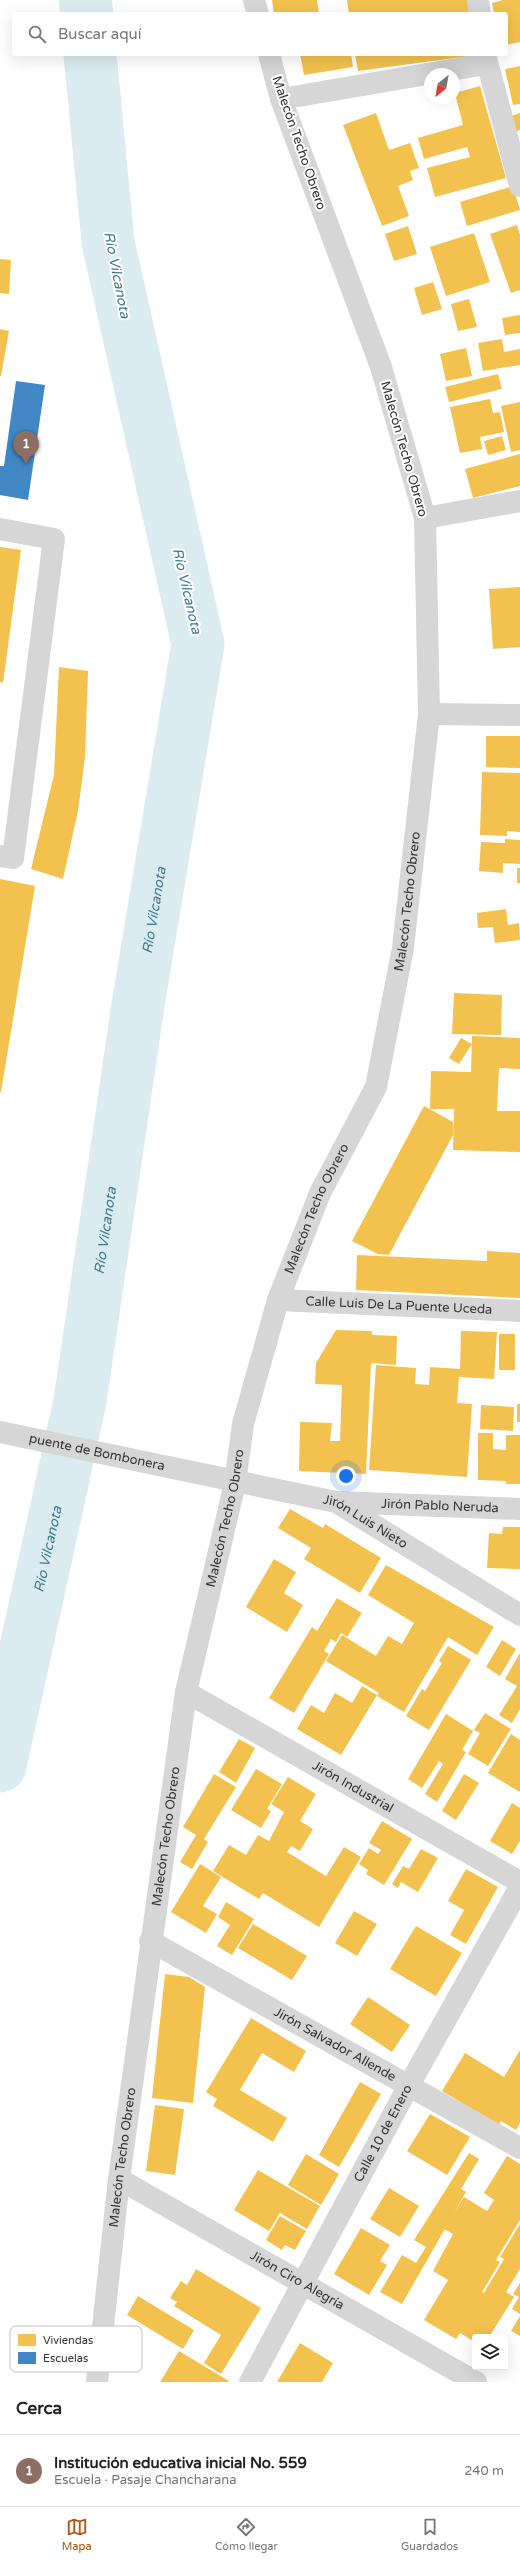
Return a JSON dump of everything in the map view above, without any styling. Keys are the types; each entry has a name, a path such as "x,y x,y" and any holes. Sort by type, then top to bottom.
{"street":[{"path":"254,0 257,12"},
{"path":"478,0 480,12"},
{"name":"Malecón Techo Obrero","path":"103,2326 119,2179 150,1941 186,1692 234,1483 243,1424 278,1300 320,1193 376,1087 403,948 429,714 425,518 381,367 281,99 269,56"},
{"path":"281,99 486,59 520,186"},
{"path":"425,518 520,501"},
{"path":"0,529 54,539 7,857"},
{"path":"429,714 520,715"},
{"name":"Calle Luis De La Puente Uceda","path":"278,1300 520,1311"},
{"name":"puente de Bombonera","path":"0,1432 193,1474"},
{"name":"Jirón Luis Nieto","path":"193,1474 336,1502 520,1615"},
{"name":"Jirón Pablo Neruda","path":"336,1502 520,1509"},
{"name":"Jirón Industrial","path":"186,1692 520,1882"},
{"name":"Calle 10 de Enero","path":"250,2382 408,2087 520,1887"},
{"name":"Jirón Salvador Allende","path":"150,1941 408,2087 520,2148"},
{"name":"Jirón Ciro Alegría","path":"119,2179 304,2282 476,2382"},
{"name":"Malecón Techo Obrero","path":"97,2382 98,2372"}],"building: Viviendas":[{"path":"272,0 317,0 319,12 274,12"},
{"path":"347,0 470,0 472,12 349,12"},
{"path":"503,0 520,0 520,42 508,45 508,12 494,12 492,3"},
{"path":"300,56 351,56 353,67 304,75"},
{"path":"355,56 470,56 358,71"},
{"path":"520,66 520,104 513,105 505,69"},
{"path":"480,86 506,178 435,197 427,168 470,157 467,147 424,159 418,138 463,125 458,104 460,104 460,92"},
{"path":"376,113 389,150 410,143 419,168 410,171 413,180 398,186 409,216 382,226 343,125"},
{"path":"520,113 520,130 516,132 511,116"},
{"path":"513,186 520,210 467,226 460,202"},
{"path":"517,225 520,235 520,290 511,293 490,234"},
{"path":"408,226 417,254 394,261 385,234"},
{"path":"474,233 490,282 446,296 430,247"},
{"path":"0,259 11,260 9,294 0,293"},
{"path":"433,282 442,309 422,315 414,288"},
{"path":"469,299 477,327 458,331 451,304"},
{"path":"520,315 520,333 505,335 502,318"},
{"path":"0,329 9,331 1,376 0,376"},
{"path":"502,339 504,352 520,349 520,365 483,371 478,343"},
{"path":"466,348 472,376 446,381 440,354"},
{"path":"498,374 502,389 449,402 445,387"},
{"path":"490,399 493,413 500,412 504,432 480,437 482,449 460,453 450,407"},
{"path":"520,402 520,450 511,452 501,406"},
{"path":"502,436 506,450 488,455 484,441"},
{"path":"520,454 520,486 473,498 465,469"},
{"path":"0,547 21,550 3,683 0,682"},
{"path":"520,587 520,647 493,649 489,589"},
{"path":"59,667 88,671 85,757 78,811 63,879 31,869 54,775"},
{"path":"486,736 520,736 520,768 486,767"},
{"path":"482,772 520,773 520,832 507,831 507,836 480,835"},
{"path":"505,839 520,840 520,864 503,863 503,873 479,871 481,842 505,843"},
{"path":"517,868 520,868 520,883 517,883"},
{"path":"0,879 35,886 1,1092 0,1092"},
{"path":"506,909 508,925 519,923 520,940 495,943 493,927 478,928 477,913"},
{"path":"454,993 502,995 501,1035 452,1034"},
{"path":"472,1036 520,1038 520,1069 499,1068 497,1111 520,1111 520,1152 453,1150 454,1109 430,1109 431,1071 471,1072"},
{"path":"461,1038 472,1044 459,1064 449,1058"},
{"path":"424,1106 453,1122 453,1135 389,1255 378,1254 352,1241"},
{"path":"487,1251 520,1253 520,1298 356,1290 357,1255 487,1261"},
{"path":"336,1330 372,1331 372,1335 397,1336 396,1365 371,1363 366,1474 299,1471 300,1422 332,1423 330,1441 340,1441 342,1385 315,1384 316,1363"},
{"path":"461,1331 497,1332 494,1379 459,1377 457,1403 472,1404 467,1477 369,1470 376,1365 416,1368 415,1384 429,1385 430,1367 460,1369"},
{"path":"499,1334 515,1334 515,1370 499,1370"},
{"path":"517,1404 520,1404 520,1422 517,1422"},
{"path":"481,1405 514,1407 513,1431 480,1429"},
{"path":"478,1433 493,1433 493,1449 506,1450 506,1435 520,1435 520,1484 506,1484 506,1481 478,1480"},
{"path":"290,1509 323,1528 325,1524 381,1558 360,1593 304,1559 311,1548 278,1528"},
{"path":"503,1527 520,1527 520,1569 487,1568 489,1533 502,1534"},
{"path":"274,1559 296,1572 284,1593 303,1605 287,1632 246,1607"},
{"path":"386,1565 494,1627 477,1655 448,1637 404,1712 377,1696 379,1693 326,1661 342,1635 376,1656 388,1636 402,1644 414,1623 368,1595"},
{"path":"337,1598 362,1613 347,1637 341,1633 336,1642 331,1639 324,1651 329,1654 294,1713 269,1698 312,1627 317,1631"},
{"path":"502,1640 516,1649 500,1676 486,1667"},
{"path":"448,1646 471,1660 429,1730 406,1716 422,1689 425,1691 442,1663 439,1661"},
{"path":"520,1653 520,1709 512,1723 499,1715 517,1686 505,1679"},
{"path":"362,1686 377,1695 341,1755 297,1729 311,1705 324,1713 335,1693 352,1703"},
{"path":"485,1713 511,1729 488,1766 468,1754 480,1733 474,1730"},
{"path":"446,1714 473,1731 462,1750 466,1752 437,1802 425,1794 443,1764 439,1761 422,1788 408,1779"},
{"path":"511,1734 520,1740 520,1792 488,1773"},
{"path":"239,1739 255,1748 236,1783 219,1772"},
{"path":"256,1769 282,1784 267,1809 271,1811 261,1828 231,1810"},
{"path":"214,1774 236,1787 204,1839 208,1842 192,1869 180,1862 196,1835 183,1827"},
{"path":"464,1774 479,1783 456,1820 442,1811"},
{"path":"288,1777 316,1794 300,1821 313,1829 300,1851 291,1846 287,1852 326,1876 344,1847 361,1857 319,1927 263,1893 259,1899 213,1871 229,1845 246,1855 258,1835 269,1841 284,1812 271,1804"},
{"path":"512,1803 520,1808 520,1841 512,1854 490,1841"},
{"path":"382,1821 412,1839 384,1885 366,1874 368,1870 359,1864 369,1848 378,1854 381,1850 369,1843"},
{"path":"421,1849 438,1858 418,1892 401,1882 398,1888 392,1884 403,1866 409,1869"},
{"path":"200,1864 221,1877 203,1906 217,1914 206,1933 171,1912"},
{"path":"466,1869 498,1887 466,1944 450,1935 464,1910 448,1901"},
{"path":"226,1902 254,1919 232,1955 217,1946 230,1925 218,1917"},
{"path":"354,1911 377,1924 357,1956 335,1943"},
{"path":"253,1924 307,1956 292,1980 238,1948"},
{"path":"416,1926 462,1953 436,1996 390,1969"},
{"path":"165,1974 189,1977 205,1987 193,2103 152,2098"},
{"path":"368,1997 410,2025 392,2052 350,2024"},
{"path":"251,2018 306,2051 294,2072 262,2053 240,2090 287,2118 273,2142 213,2106 217,2099 206,2092"},
{"path":"520,2050 520,2123 516,2130 501,2121 499,2125 442,2091 465,2053 504,2077"},
{"path":"360,2082 381,2094 339,2167 319,2155"},
{"path":"155,2105 184,2109 175,2175 146,2171"},
{"path":"430,2114 470,2137 447,2175 407,2151"},
{"path":"469,2153 479,2159 461,2189 466,2192 402,2304 380,2292 402,2255 416,2263 426,2247 414,2240"},
{"path":"306,2154 339,2174 321,2205 288,2185"},
{"path":"507,2156 520,2164 520,2220 496,2260 500,2262 482,2292 484,2293 504,2259 500,2257 520,2224 520,2269 506,2292 514,2297 491,2334 472,2334 472,2340 460,2333 456,2339 424,2320 448,2280 433,2271 453,2234 444,2229 464,2197 487,2211 494,2200 484,2193"},
{"path":"258,2170 320,2206 307,2229 280,2213 269,2231 234,2210"},
{"path":"389,2188 419,2206 400,2237 370,2219"},
{"path":"280,2216 306,2231 295,2250 285,2245 282,2250 266,2240"},
{"path":"361,2228 390,2245 380,2261 387,2265 369,2295 334,2274"},
{"path":"196,2269 261,2308 221,2374 204,2363 221,2335 174,2306 177,2302 170,2298 181,2281 187,2285"},
{"path":"520,2283 520,2314 512,2309 519,2297 513,2294"},
{"path":"138,2296 194,2330 183,2349 127,2315"},
{"path":"520,2316 520,2336 511,2331"},
{"path":"300,2343 333,2363 322,2382 277,2382"},
{"path":"179,2351 229,2381 160,2382"}],"building: Escuelas":[{"path":"16,381 45,385 28,500 0,495 0,466 4,466"}],"waterway":[{"name":"Río Vilcanota","path":"85,0 87,12"},
{"name":"Río Vilcanota","path":"0,1766 80,1401 138,1005 198,644 108,242 90,56"}],"place":[{"name":"Institución educativa inicial No. 559","path":"26,464"}]}
